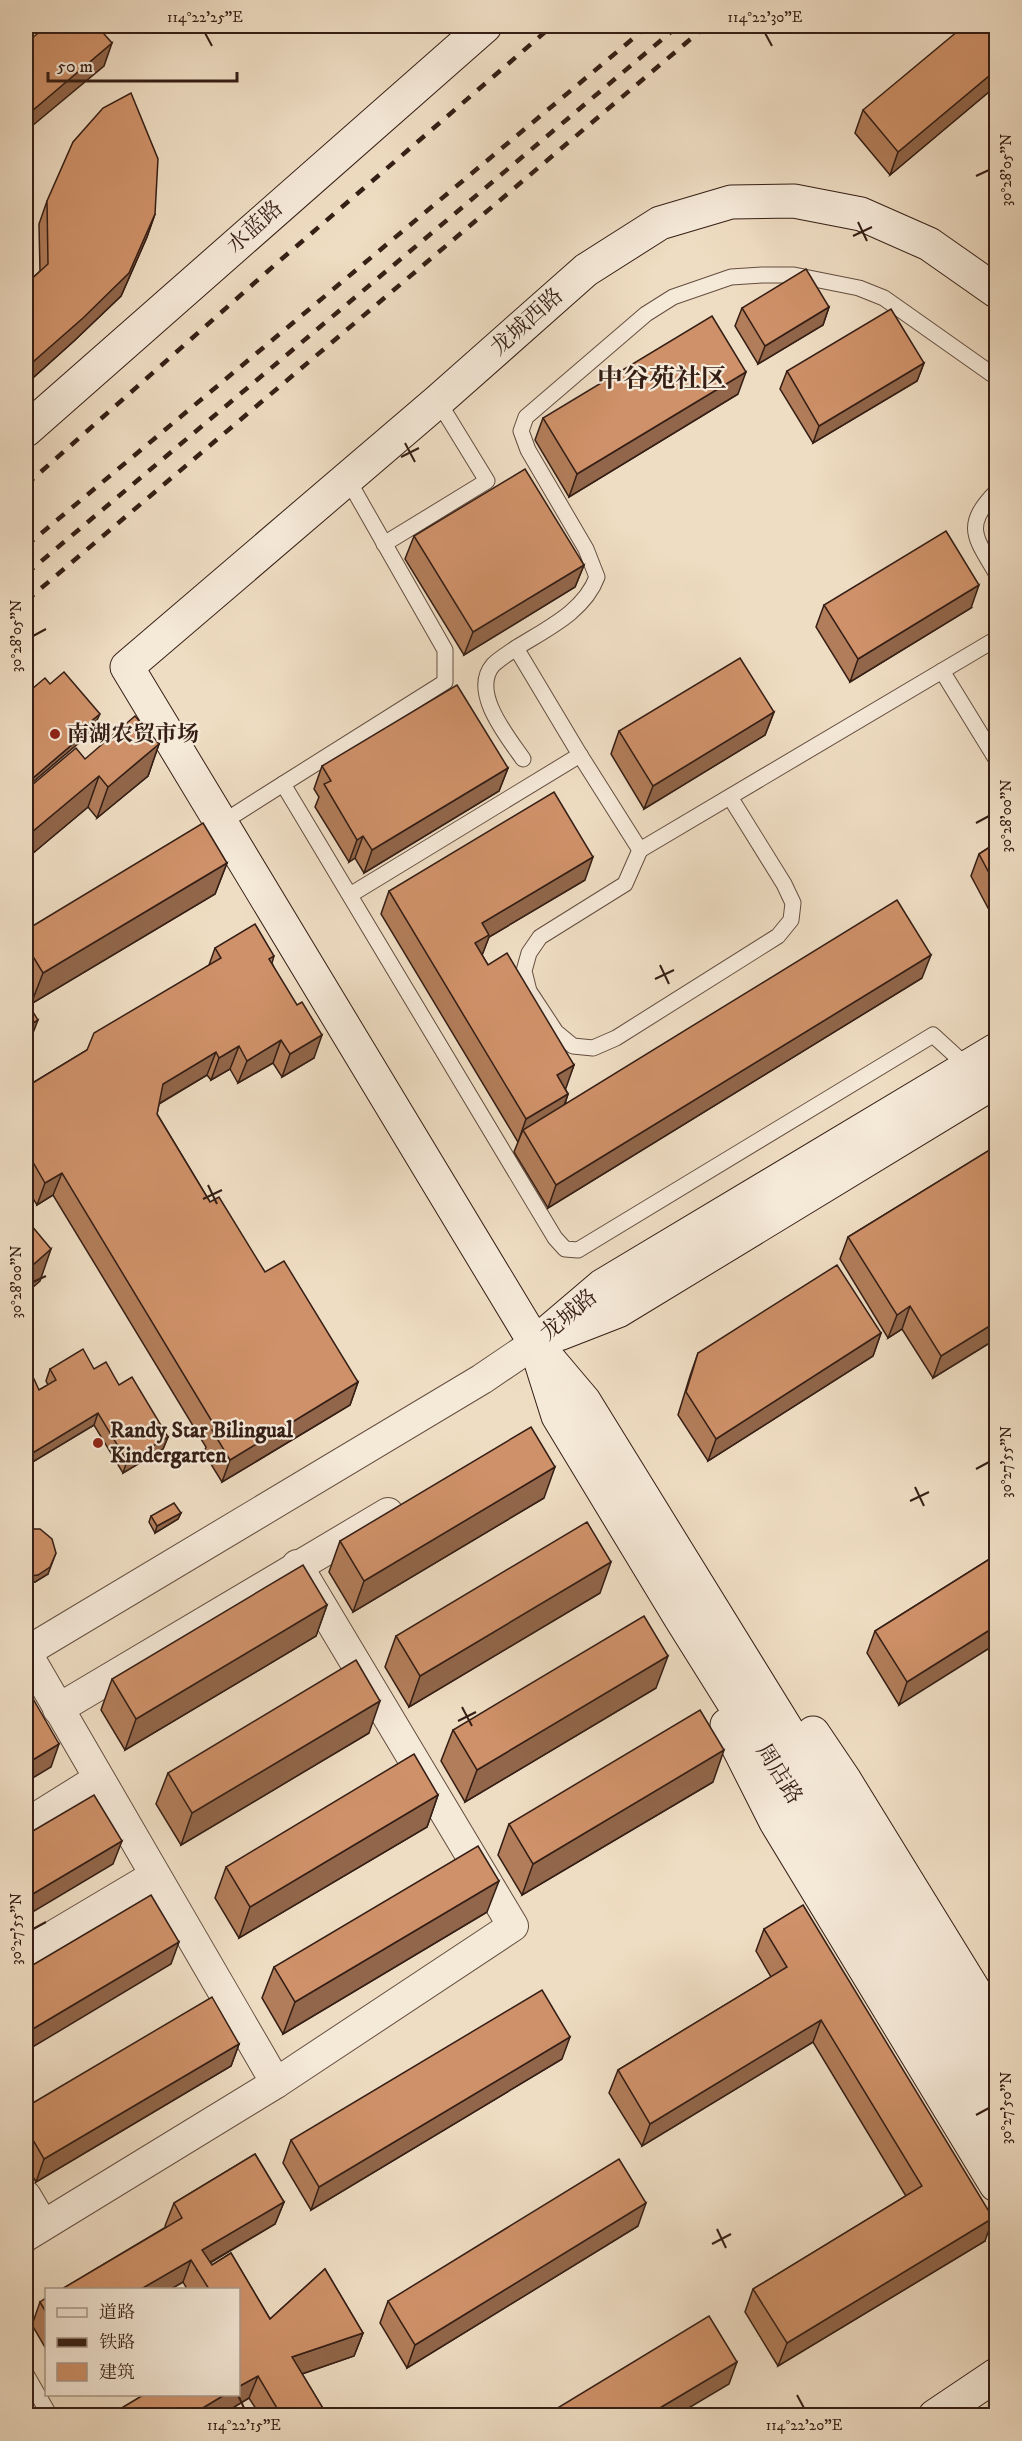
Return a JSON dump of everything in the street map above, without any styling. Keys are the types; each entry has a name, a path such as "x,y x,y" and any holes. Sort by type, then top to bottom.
{"street":[{"name":"水蓝路","path":"26,430 485,26"},
{"name":"龙城西路","path":"127,667 438,401 586,270 660,223 731,202 794,201 861,214 928,244 996,291"},
{"name":"周店路","path":"127,667 694,1611 813,1801 996,2078"},
{"name":"龙城路","path":"535,1343 602,1286 982,1074 996,1050"},
{"path":"276,2083 26,1652 472,1385 535,1343"},
{"path":"58,1709 297,1565 408,1502"},
{"path":"26,2196 34,2230 276,2083 513,1926 297,1565"},
{"path":"694,1611 808,1725 844,1779 996,2026"},
{"path":"694,1611 738,1749 776,1821 996,2185"},
{"path":"26,1824 98,1779"},
{"name":"周店路","path":"813,1801 996,2133"},
{"path":"26,1952 154,1876"},
{"path":"935,2415 996,2375"}],"lane":[{"path":"523,759 491,710 485,683 492,666 573,611 592,591 597,577 586,549 528,450 521,431 526,417 646,314 673,297 730,278 762,275 794,276 859,288 884,298 996,377"},
{"path":"384,544 487,481 438,401"},
{"path":"220,824 445,682 445,650 347,478"},
{"path":"996,492 981,508 975,527 978,543 996,573"},
{"path":"730,797 784,884 793,903 791,920 778,936 616,1038 593,1048 573,1046 556,1032 530,991 524,971 529,953 540,937 625,884 640,850 996,639"},
{"path":"516,648 640,850"},
{"path":"942,671 996,759"},
{"path":"350,895 580,755"},
{"path":"283,784 555,1238 565,1249 578,1250 933,1035 982,1074"},
{"path":"26,2374 50,2415"}],"building":[{"path":"47,26 97,26 112,43 26,116 26,43"},
{"path":"964,26 996,26 996,70 898,152 863,110"},
{"path":"131,93 158,159 155,214 129,273 83,318 26,368 26,284 48,264 47,201 73,142 103,108"},
{"path":"806,269 829,307 765,346 742,308"},
{"path":"891,309 924,363 819,426 787,371"},
{"path":"712,316 746,372 577,474 543,418"},
{"path":"525,469 584,565 473,632 414,536"},
{"path":"946,531 979,585 858,659 824,605"},
{"path":"740,658 774,712 653,786 619,731"},
{"name":"南湖农贸市场","path":"64,672 100,714 85,726 89,730 26,784 26,694 45,678 50,684"},
{"path":"457,685 508,768 372,850 363,836 357,840 324,784 331,781 322,766"},
{"path":"135,716 159,744 108,787 99,776 26,837 26,790 76,748 85,759"},
{"path":"554,792 593,857 482,923 489,935 475,943 488,965 507,953 574,1065 557,1075 568,1094 526,1119 389,891"},
{"path":"203,823 227,863 43,973 26,945 26,930"},
{"path":"996,843 996,886 979,854"},
{"path":"897,900 931,955 556,1185 523,1130"},
{"path":"255,924 274,956 269,959 297,1005 302,1002 322,1035 290,1054 281,1040 247,1061 239,1046 219,1058 216,1052 163,1084 157,1114 210,1202 219,1197 265,1272 284,1261 358,1382 230,1460 212,1430 216,1428 62,1173 45,1183 26,1150 26,1087 87,1050 94,1033 221,958 215,948"},
{"path":"26,1001 38,1020 26,1027"},
{"path":"996,1146 996,1322 941,1356 910,1306 897,1315 848,1237"},
{"path":"26,1219 51,1249 26,1271"},
{"path":"837,1265 881,1333 716,1439 686,1392 698,1353"},
{"path":"83,1349 94,1369 106,1362 119,1385 132,1377 168,1437 127,1461 98,1413 26,1457 26,1384 34,1379 39,1390 56,1380 50,1369"},
{"path":"531,1427 555,1467 364,1581 340,1541"},
{"path":"174,1503 181,1513 157,1526 151,1516"},
{"path":"587,1522 611,1562 420,1676 396,1636"},
{"path":"26,1529 40,1529 52,1539 56,1553 50,1567 38,1575 26,1574"},
{"path":"996,1555 996,1626 907,1682 875,1631"},
{"path":"303,1565 327,1605 136,1719 112,1679"},
{"path":"644,1616 668,1656 477,1770 453,1730"},
{"path":"356,1660 380,1701 192,1813 168,1773"},
{"path":"32,1697 59,1744 26,1764 26,1701"},
{"path":"700,1710 724,1750 533,1864 509,1824"},
{"path":"414,1754 438,1795 250,1907 226,1867"},
{"path":"94,1795 122,1841 26,1898 26,1835"},
{"path":"478,1846 499,1881 295,2002 274,1967"},
{"path":"151,1895 179,1942 26,2033 26,1969"},
{"path":"803,1905 993,2218 787,2343 753,2289 922,2186 821,2020 650,2124 618,2070 787,1967 764,1929"},
{"path":"542,1990 570,2037 319,2187 291,2140"},
{"path":"212,1997 239,2044 44,2159 26,2128 26,2107"},
{"path":"255,2154 284,2202 202,2250 212,2265 231,2253 270,2319 325,2269 363,2333 292,2357 327,2415 281,2415 258,2376 240,2386 240,2288 208,2288 191,2260 143,2288 64,2288 182,2218 174,2203"},
{"path":"619,2159 646,2203 415,2345 388,2301"},
{"path":"45,2299 45,2310 40,2302"},
{"path":"709,2316 737,2362 648,2415 546,2415"},
{"path":"142,2396 223,2396 191,2415 110,2415"}],"railway":[{"path":"26,485 277,263 552,26"},
{"path":"26,546 648,26"},
{"path":"26,574 678,26"},
{"path":"26,601 706,26"}],"place":[{"name":"南湖农贸市场","path":"55,734"},
{"name":"Randy Star Bilingual Kindergarten","path":"98,1443"}],"district":[{"name":"中谷苑社区","path":"662,379"}]}
